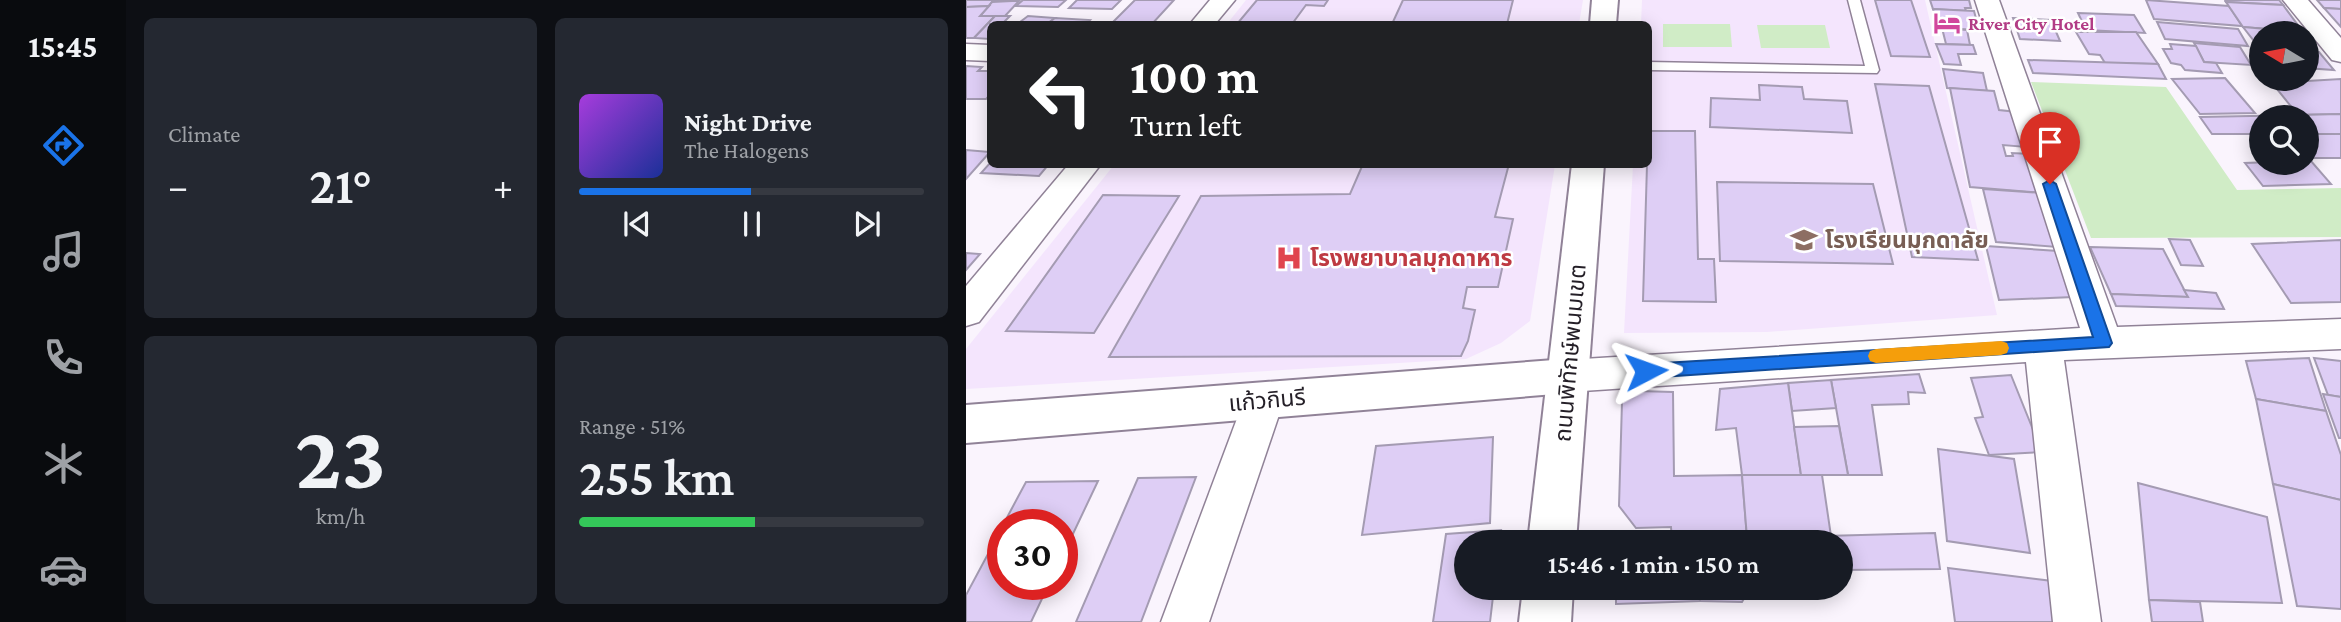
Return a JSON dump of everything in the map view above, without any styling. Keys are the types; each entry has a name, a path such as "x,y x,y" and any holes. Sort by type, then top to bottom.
{"main road":[{"path":"1603,21 1605,0"},
{"name":"ถนนพิทักษ์พนมเขต","path":"1553,530 1588,168"},
{"name":"แก้วกินรี","path":"966,424 1567,376"},
{"path":"1545,622 1547,600"}],"street":[{"path":"1205,21 1223,0"},
{"path":"1987,0 2104,343"},
{"path":"2295,0 2341,54"},
{"path":"966,52 987,53"},
{"path":"966,312 1083,168"},
{"path":"1567,376 2043,345 2341,334"},
{"path":"2043,345 2077,622"},
{"path":"1185,622 1264,400"}],"lane":[{"path":"1652,66 1872,70 1854,0"}],"shaded area":[{"path":"1246,0 1583,0 1580,21 1229,21"},
{"name":"โรงเรียนมุกดาลัย","path":"1642,0 1925,0 1997,315 1767,332 1624,333 1633,168 1652,168 1652,21 1641,21"},
{"name":"โรงพยาบาลมุกดาหาร","path":"1112,168 1555,168 1530,321 1501,343 1466,359 966,389 966,349"}],"green space":[{"path":"1663,24 1730,24 1732,47 1663,47"},
{"path":"1757,25 1825,25 1830,48 1761,48"},
{"path":"2031,82 2166,87 2237,190 2341,188 2341,237 2091,238"}],"building":[{"path":"966,0 1014,0 992,2 989,6 966,7"},
{"path":"1023,0 1066,0 1058,7 1016,6"},
{"path":"1077,0 1121,0 1112,9 1069,8"},
{"path":"1135,0 1174,0 1155,21 1114,21"},
{"path":"1257,0 1328,0 1324,6 1306,5 1294,21 1240,21"},
{"path":"1403,0 1513,0 1508,21 1393,21"},
{"path":"1875,0 1911,0 1930,57 1891,56"},
{"path":"1930,0 1969,0 1971,8 1965,8 1966,11 1933,9"},
{"path":"2146,0 2229,6 2242,26 2154,19"},
{"path":"2225,0 2279,0 2283,5 2226,2"},
{"path":"2317,0 2341,0 2341,9 2324,8"},
{"path":"1019,1 1005,16 980,16 992,2"},
{"path":"2226,2 2283,5 2295,21 2249,21 2249,28 2243,27"},
{"path":"989,6 980,16 995,16 987,21 974,38 966,38 966,7"},
{"path":"2324,8 2341,9 2341,27"},
{"path":"1933,9 1974,11 1979,30 1937,28"},
{"path":"2078,13 2134,15 2145,33 2086,30"},
{"path":"995,16 1010,16 1005,21 990,21"},
{"path":"1028,16 1055,18 1051,21 1021,21"},
{"path":"1055,18 1090,20 1089,21 1051,21"},
{"path":"2013,18 2051,20 2060,41 2020,39"},
{"path":"2157,22 2238,29 2248,46 2165,39"},
{"path":"987,24 987,39 974,38"},
{"path":"1942,28 1967,30 1970,45 1946,44"},
{"path":"2076,32 2136,32 2158,64 2105,63 2100,55 2089,54"},
{"path":"2194,43 2240,47 2249,65 2204,62"},
{"path":"1936,44 1973,45 1976,54 1958,54 1961,65 1944,64"},
{"path":"2170,44 2196,46 2204,62 2216,63 2222,73 2185,70 2181,65 2171,63 2163,49 2172,49"},
{"path":"2319,52 2334,70 2319,69"},
{"path":"2028,60 2158,64 2166,79 2033,73"},
{"path":"966,66 982,67 978,71 987,71 987,98 966,99"},
{"path":"1943,69 1983,73 1987,91 1947,88"},
{"path":"2225,78 2249,106 2249,113 2200,114 2172,79"},
{"path":"2341,79 2341,114 2319,115 2319,105 2290,105 2278,91 2319,91 2319,80"},
{"path":"1875,84 1929,86 1978,260 1912,257"},
{"path":"1759,85 1802,87 1804,99 1847,101 1852,133 1710,127 1711,98 1760,100"},
{"path":"1950,88 1994,91 1999,110 2017,112 2026,147 2003,145 2006,156 2013,156 2012,153 2031,154 2043,193 1970,187"},
{"path":"2319,114 2341,114 2341,134 2319,134"},
{"path":"2249,116 2249,134 2212,134 2200,117"},
{"path":"1652,131 1695,131 1698,259 1714,259 1716,302 1643,301 1647,168 1652,168"},
{"path":"2319,134 2341,134 2341,158 2319,158"},
{"path":"966,150 987,152 987,155 966,179"},
{"path":"987,166 1046,168 1039,176 981,173"},
{"path":"1361,168 1508,168 1495,217 1513,219 1498,287 1467,287 1463,308 1475,310 1468,341 1461,356 1109,357 1201,196 1350,194"},
{"path":"2319,170 2331,184 2263,186 2254,175 2319,175"},
{"path":"1717,182 1873,184 1893,264 1720,261"},
{"path":"1983,189 2043,193 2057,247 1996,242"},
{"path":"1103,195 1179,196 1094,333 1006,331"},
{"path":"2169,239 2190,240 2203,266 2181,265"},
{"path":"2341,240 2341,302 2291,303 2252,244"},
{"path":"1986,246 2058,251 2073,297 1999,300"},
{"path":"2090,247 2163,249 2188,297 2111,294"},
{"path":"966,253 980,254 966,270"},
{"path":"2184,290 2216,293 2224,309 2116,306 2111,294 2188,297"},
{"path":"2309,358 2326,411 2256,399 2246,361"},
{"path":"2314,358 2341,361 2341,397 2328,395"},
{"path":"1919,374 1925,393 1908,392 1909,404 1872,405 1882,475 1848,475 1831,380"},
{"path":"2011,375 2042,452 1989,455 1975,418 1983,417 1971,378"},
{"path":"1831,380 1836,408 1792,411 1788,383"},
{"path":"1788,383 1801,475 1742,475 1736,428 1716,430 1720,389"},
{"path":"1638,391 1673,392 1674,476 1742,475 1746,530 1636,528 1619,506 1622,402"},
{"path":"2323,394 2341,397 2341,438 2339,438"},
{"path":"2256,399 2326,411 2341,455 2341,500 2273,484"},
{"path":"1839,426 1848,475 1801,475 1794,427"},
{"path":"1493,437 1490,523 1362,535 1376,446"},
{"path":"1938,449 2014,459 2030,553 1947,541"},
{"path":"1742,475 1822,475 1830,530 1746,530"},
{"path":"1196,477 1141,622 1076,622 1138,478"},
{"path":"1098,481 1078,523 1078,509 1012,509 1026,482"},
{"path":"2138,483 2267,517 2282,603 2149,600"},
{"path":"2273,484 2341,500 2341,609 2297,606"},
{"path":"1454,533 1454,600 1493,600 1490,622 1433,622 1446,534"},
{"path":"1935,533 1940,569 1853,570 1853,535"},
{"path":"987,556 987,600 1041,600 1031,622 966,622 966,595"},
{"path":"1948,568 2052,581 2060,622 1955,622"},
{"path":"1616,600 1700,601 1616,604"},
{"path":"1700,600 1743,600 1742,602"},
{"path":"2149,600 2200,602 2203,622 2152,622"}],"slow traffic":[{"path":"1876,356 2001,348"}],"place":[{"name":"River City Hotel","path":"1947,23"},
{"name":"โรงเรียนมุกดาลัย","path":"1804,240"},
{"name":"โรงพยาบาลมุกดาหาร","path":"1289,258"}],"route":[{"path":"1646,371 2104,343 2050,184"}]}
